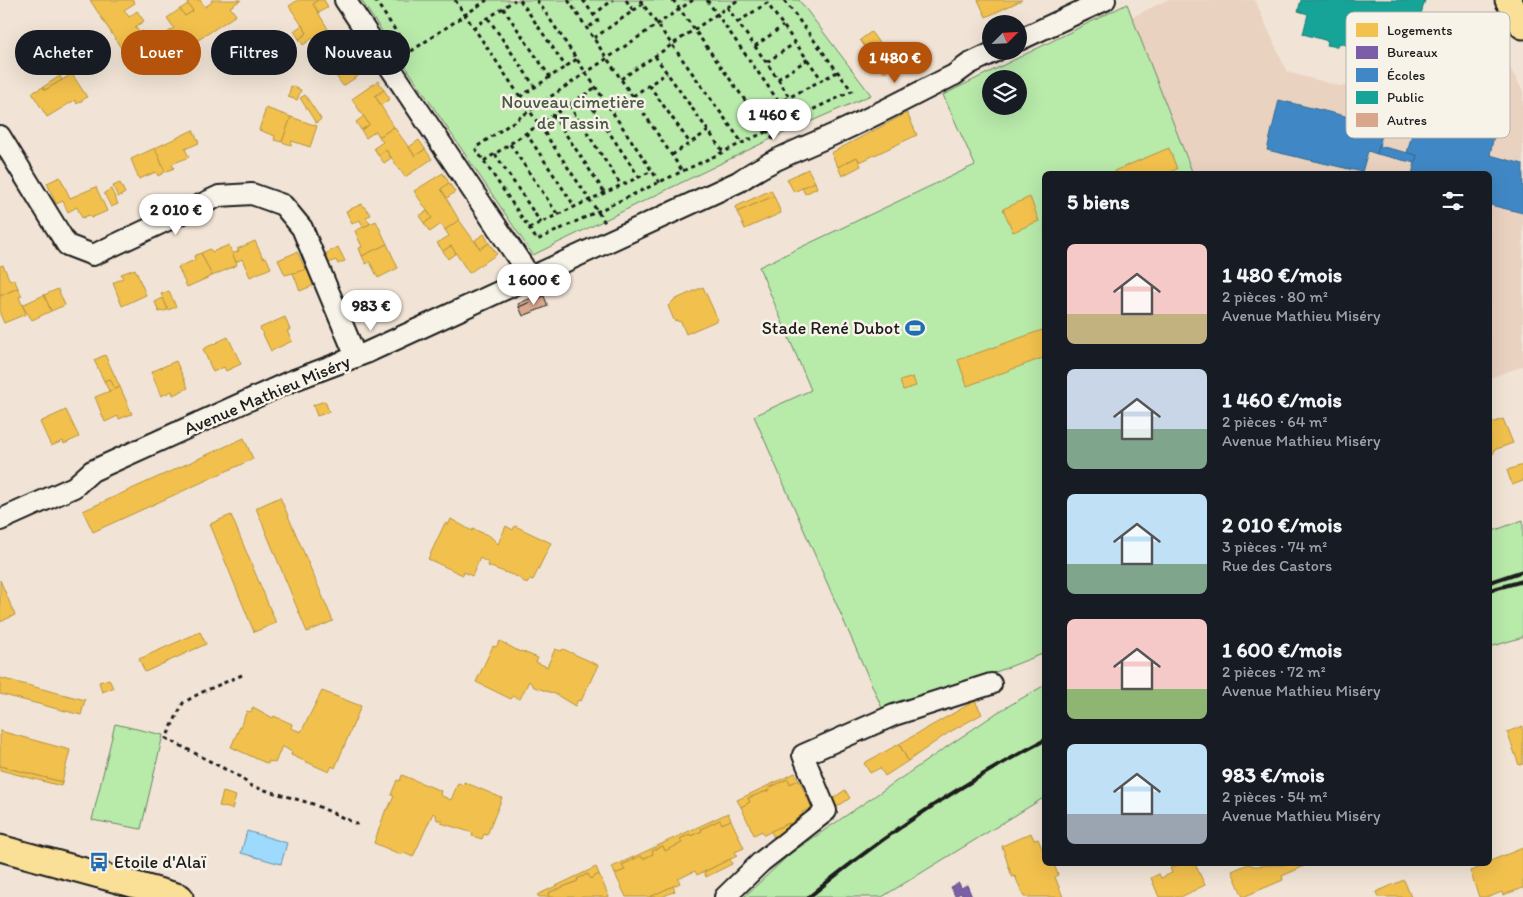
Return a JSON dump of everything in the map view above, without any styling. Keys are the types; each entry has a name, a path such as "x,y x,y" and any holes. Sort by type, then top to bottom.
{"main road":[{"path":"1508,0 1523,26"},
{"path":"0,848 180,897"}],"street":[{"path":"345,0 523,266 529,279"},
{"path":"1028,36 1105,0"},
{"name":"Avenue Mathieu Miséry","path":"0,520 74,487 92,471 290,382 356,357 738,182 757,169 806,145 830,137 954,75 982,58"},
{"path":"0,136 67,245 93,255 219,196 252,194 283,205 302,228 356,357"},
{"path":"725,897 761,862 826,811 803,755 894,715 992,684"}],"path":[{"path":"375,0 410,52 487,0"},
{"path":"462,0 456,2 598,212 614,240"},
{"path":"473,28 515,0"},
{"path":"520,0 566,67"},
{"path":"537,0 660,183"},
{"path":"568,0 684,172"},
{"path":"583,0 598,22 587,28"},
{"path":"593,15 613,0"},
{"path":"626,0 633,10"},
{"path":"673,0 768,132"},
{"path":"693,0 474,148 537,240 852,92 784,0"},
{"path":"706,0 779,102"},
{"path":"621,79 738,0"},
{"path":"594,38 641,2 743,144"},
{"path":"738,22 767,3 822,80"},
{"path":"727,7 767,62 789,97"},
{"path":"503,8 550,77"},
{"path":"488,18 536,87"},
{"path":"755,46 783,26"},
{"path":"767,62 795,43"},
{"path":"655,56 724,153"},
{"path":"520,97 577,59"},
{"path":"778,79 808,59"},
{"path":"756,115 837,72"},
{"path":"633,96 667,73"},
{"path":"649,85 690,143"},
{"path":"484,161 596,87"},
{"path":"584,95 638,177"},
{"path":"569,105 621,185"},
{"path":"553,115 605,193"},
{"path":"672,155 708,131"},
{"path":"526,133 575,207"},
{"path":"510,144 558,215"},
{"path":"495,154 541,223"},
{"path":"529,228 652,171"},
{"path":"242,675 200,693 183,703 166,738 240,777 251,786 313,804 359,825"}],"shaded area":[{"path":"1167,0 1255,0 1287,72 1340,86 1346,85 1346,138 1510,138 1510,68 1523,91 1523,366 1492,377 1492,171 1192,171 1132,17"}],"green space":[{"name":"Nouveau cimetière de Tassin","path":"361,0 799,0 871,95 773,138 533,255 410,73 410,30 381,30"},
{"name":"Stade René Dubot","path":"1127,4 1192,171 1042,171 1042,654 885,715 754,416 811,390 759,267 975,165 943,95 982,76 982,115 1027,115 1027,70 994,70 1014,60 1028,60 1028,53"},
{"path":"1523,520 1523,637 1492,646 1492,531"},
{"path":"1042,687 1042,799 882,897 744,897 791,853 998,712"},
{"path":"115,724 163,735 141,829 92,820"}],"water":[{"path":"247,831 287,843 281,864 241,853"}],"building: Logements":[{"path":"90,0 133,0 135,3 124,10 129,17 137,11 144,21 135,27 138,30 121,30 121,48"},
{"path":"191,0 200,0 205,7 212,2 211,0 241,0 230,7 236,15 201,38 201,30 171,30 174,28 167,18 180,9 185,16 193,11 187,3"},
{"path":"298,0 318,0 313,4 329,30 307,30 307,33 289,6"},
{"path":"318,0 324,0 328,7 319,13 313,4"},
{"path":"978,0 1022,0 990,15 985,15"},
{"path":"188,4 193,11 185,16 180,9"},
{"path":"302,25 307,33 299,39 297,30 295,30"},
{"path":"871,32 882,47 871,55 860,40"},
{"path":"307,33 307,42 303,45 299,39"},
{"path":"882,53 892,67 884,73 874,58"},
{"path":"73,75 87,97 77,104 75,100 47,117 32,93 43,87 45,90"},
{"path":"336,75 360,75 343,86"},
{"path":"60,76 62,80 45,90 43,87"},
{"path":"378,81 384,90 375,96 394,127 379,137 376,131 366,138 361,130 369,125 352,99"},
{"path":"291,86 301,90 297,100 288,97"},
{"path":"384,90 390,99 381,105 375,96"},
{"path":"305,95 321,119 316,123 300,98"},
{"path":"266,108 291,117 282,142 274,140 275,136 259,130"},
{"path":"907,113 917,135 860,162 857,157 838,167 831,153"},
{"path":"364,116 369,125 361,130 356,122"},
{"path":"291,117 317,126 310,147 292,141 291,145 282,142"},
{"path":"394,127 415,156 425,149 432,159 405,177 386,150 378,155 374,148 383,142 379,137"},
{"path":"193,130 199,143 185,149 189,157 172,164 174,168 165,172 155,148"},
{"path":"419,140 425,149 415,156 409,147"},
{"path":"155,148 165,172 158,176 156,172 139,179 131,159"},
{"path":"1169,148 1177,169 1172,171 1114,171"},
{"path":"386,150 391,158 384,163 378,155"},
{"path":"857,157 861,166 842,176 838,167"},
{"path":"808,169 815,182 794,192 787,179"},
{"path":"443,173 449,183 441,189 459,220 445,230 441,224 430,232 424,223 432,218 414,191"},
{"path":"60,177 70,198 96,187 107,211 91,218 89,215 82,218 77,207 68,212 63,201 56,204 47,183"},
{"path":"815,182 817,188 805,194 802,188"},
{"path":"120,183 125,193 118,197 113,186"},
{"path":"449,183 455,192 447,198 441,189"},
{"path":"111,189 118,204 111,207 104,193"},
{"path":"771,190 774,196 737,212 735,207"},
{"path":"774,196 781,213 745,229 737,212"},
{"path":"1030,197 1039,221 1013,232 1003,209"},
{"path":"362,204 371,215 366,217 370,224 363,227 360,220 352,224 346,211"},
{"path":"427,211 432,218 424,223 419,216"},
{"path":"459,220 480,249 489,243 497,254 469,273 451,246 443,251 437,243 449,236 445,230"},
{"path":"376,221 387,244 362,256 359,248 362,247 355,231"},
{"path":"484,234 489,243 480,249 475,240"},
{"path":"255,241 263,258 266,257 271,268 250,277 242,259 236,262 232,254 239,251 237,249"},
{"path":"387,244 398,268 378,278 370,262 366,264 362,256"},
{"path":"229,245 237,265 212,276 201,253 210,249 212,252"},
{"path":"451,246 456,253 448,259 443,251"},
{"path":"338,247 345,261 338,264 336,260 329,263 325,254"},
{"path":"297,252 306,270 285,275 278,260"},
{"path":"201,253 212,276 187,287 178,267 195,260 194,256"},
{"path":"3,265 10,281 14,279 18,288 0,296 0,266"},
{"path":"135,269 146,295 122,306 113,283 123,278 121,274"},
{"path":"308,269 314,285 300,291 293,273"},
{"path":"703,287 718,320 686,334 681,322 674,320 668,306 674,300"},
{"path":"18,288 22,296 19,297 26,314 4,323 0,314 0,296"},
{"path":"58,289 65,305 51,311 44,295"},
{"path":"169,291 176,307 168,310 161,294"},
{"path":"44,295 51,311 32,320 22,305"},
{"path":"163,298 168,310 159,312 155,302"},
{"path":"285,317 290,330 287,331 292,341 271,351 260,328"},
{"path":"1042,330 1042,358 967,386 958,360"},
{"path":"228,337 241,364 226,371 224,367 213,372 203,349"},
{"path":"105,355 120,387 115,389 110,379 104,381 94,360"},
{"path":"176,361 188,388 173,395 172,391 161,396 151,372"},
{"path":"913,377 916,386 903,390 900,381"},
{"path":"110,379 115,389 109,391 104,381"},
{"path":"120,387 132,414 119,419 118,416 105,422 95,397"},
{"path":"325,401 329,412 317,416 313,405"},
{"path":"66,410 79,437 64,444 63,441 51,446 40,422"},
{"path":"1503,419 1513,443 1494,450 1492,454 1492,423"},
{"path":"244,438 253,459 93,532 83,511"},
{"path":"1523,465 1523,481 1512,485 1507,470"},
{"path":"280,497 333,621 307,632 256,508"},
{"path":"231,515 276,623 254,632 210,524"},
{"path":"451,519 472,531 473,529 490,536 498,544 506,526 513,530 515,526 551,543 533,580 530,579 527,584 518,577 488,566 489,563 480,558 472,576 464,572 463,575 428,559 445,523 448,525"},
{"path":"0,580 15,615 0,622"},
{"path":"200,632 206,644 145,672 139,659"},
{"path":"500,641 520,652 538,658 536,662 547,667 555,649 561,651 563,649 598,665 581,701 578,700 575,706 555,694 534,687 529,681 520,699 513,696 511,699 476,682 493,646 496,647"},
{"path":"0,678 85,700 81,715 0,694"},
{"path":"109,679 113,688 102,692 99,682"},
{"path":"322,691 361,706 335,768 332,766 329,772 291,755 292,752 282,746 275,763 269,761 268,764 231,747 247,711 251,712 253,707 273,718 274,716 292,724 291,728 301,732"},
{"path":"975,701 982,714 948,733 908,761 899,744"},
{"path":"1523,726 1523,764 1519,765 1507,732"},
{"path":"0,731 70,750 62,782 0,766"},
{"path":"899,744 908,761 885,776 880,768 870,773 864,763"},
{"path":"0,766 62,782 61,786 0,770"},
{"path":"795,773 799,780 790,784 788,779 769,788 770,790 748,798 750,802 741,807 737,800"},
{"path":"402,775 441,791 440,795 451,800 458,783 464,785 464,782 502,798 487,835 484,834 482,839 472,836 473,833 441,823 443,820 437,820 436,815 433,813 413,857 404,853 402,855 374,843 386,809 388,809 394,796 391,795 397,780 400,781"},
{"path":"788,779 790,784 799,780 812,808 802,812 803,814 790,825 789,823 764,835 762,831 754,835 741,807 750,802 748,798 770,790 769,788"},
{"path":"845,790 850,798 837,807 832,799"},
{"path":"223,792 236,796 232,809 219,806"},
{"path":"728,813 731,820 722,824 720,820 701,829 702,831 691,836 690,834 680,839 682,843 665,851 663,846 652,851 653,854 643,859 641,856 622,865 625,870 615,874 612,867"},
{"path":"720,820 722,824 731,820 744,848 735,852 737,856 697,875 695,871 678,879 680,883 650,897 626,897 615,874 625,870 622,865 641,856 643,859 653,854 652,851 663,846 665,851 682,843 680,839 702,831 701,829"},
{"path":"789,823 790,825 774,838 771,831"},
{"path":"1031,833 1034,840 1038,839 1042,848 1042,866 1055,866 1058,875 1055,877 1063,897 1024,897 1015,876 1012,877 1002,846"},
{"path":"1523,848 1523,888 1503,895 1502,892 1489,897 1479,897 1470,871 1482,866 1492,866 1492,860"},
{"path":"730,859 732,864 706,877 704,872"},
{"path":"1176,866 1196,866 1205,885 1181,897 1159,897 1151,878 1159,874 1161,878 1172,873 1170,868"},
{"path":"1243,866 1304,866 1282,876 1283,880 1243,897 1232,871"},
{"path":"596,867 599,874 590,879 588,874 577,879 578,881 548,893 549,897 539,897 537,895"},
{"path":"588,874 590,879 599,874 609,897 549,897 548,893 578,881 577,879"},
{"path":"1404,880 1411,897 1378,897 1376,892"},
{"path":"673,886 675,891 662,897 650,897"}],"building: Bureaux":[{"path":"959,883 961,888 967,885 972,897 959,897 963,896 961,893 955,896 951,887"}],"building: Écoles":[{"path":"1279,100 1346,116 1346,138 1381,138 1377,154 1368,151 1362,171 1358,171 1267,150"},
{"path":"1411,138 1493,138 1490,155 1523,164 1523,213 1492,205 1492,171 1413,171 1417,155 1407,153"},
{"path":"1379,146 1417,155 1415,163 1377,154"}],"building: Public":[{"path":"1301,0 1425,0 1422,12 1346,12 1346,45 1339,43 1338,47 1327,45 1328,41 1303,34 1308,14 1298,11"}],"building: Autres":[{"path":"542,293 544,296 519,307 518,304"},
{"path":"544,296 548,306 523,316 519,307"}],"railway":[{"path":"1492,581 1523,571"},
{"path":"1492,589 1523,581"},
{"path":"809,897 865,853 923,812 1042,742"}],"place":[{"name":"Stade René Dubot","path":"915,328"},
{"name":"Etoile d'Alaï","path":"99,862"}]}
